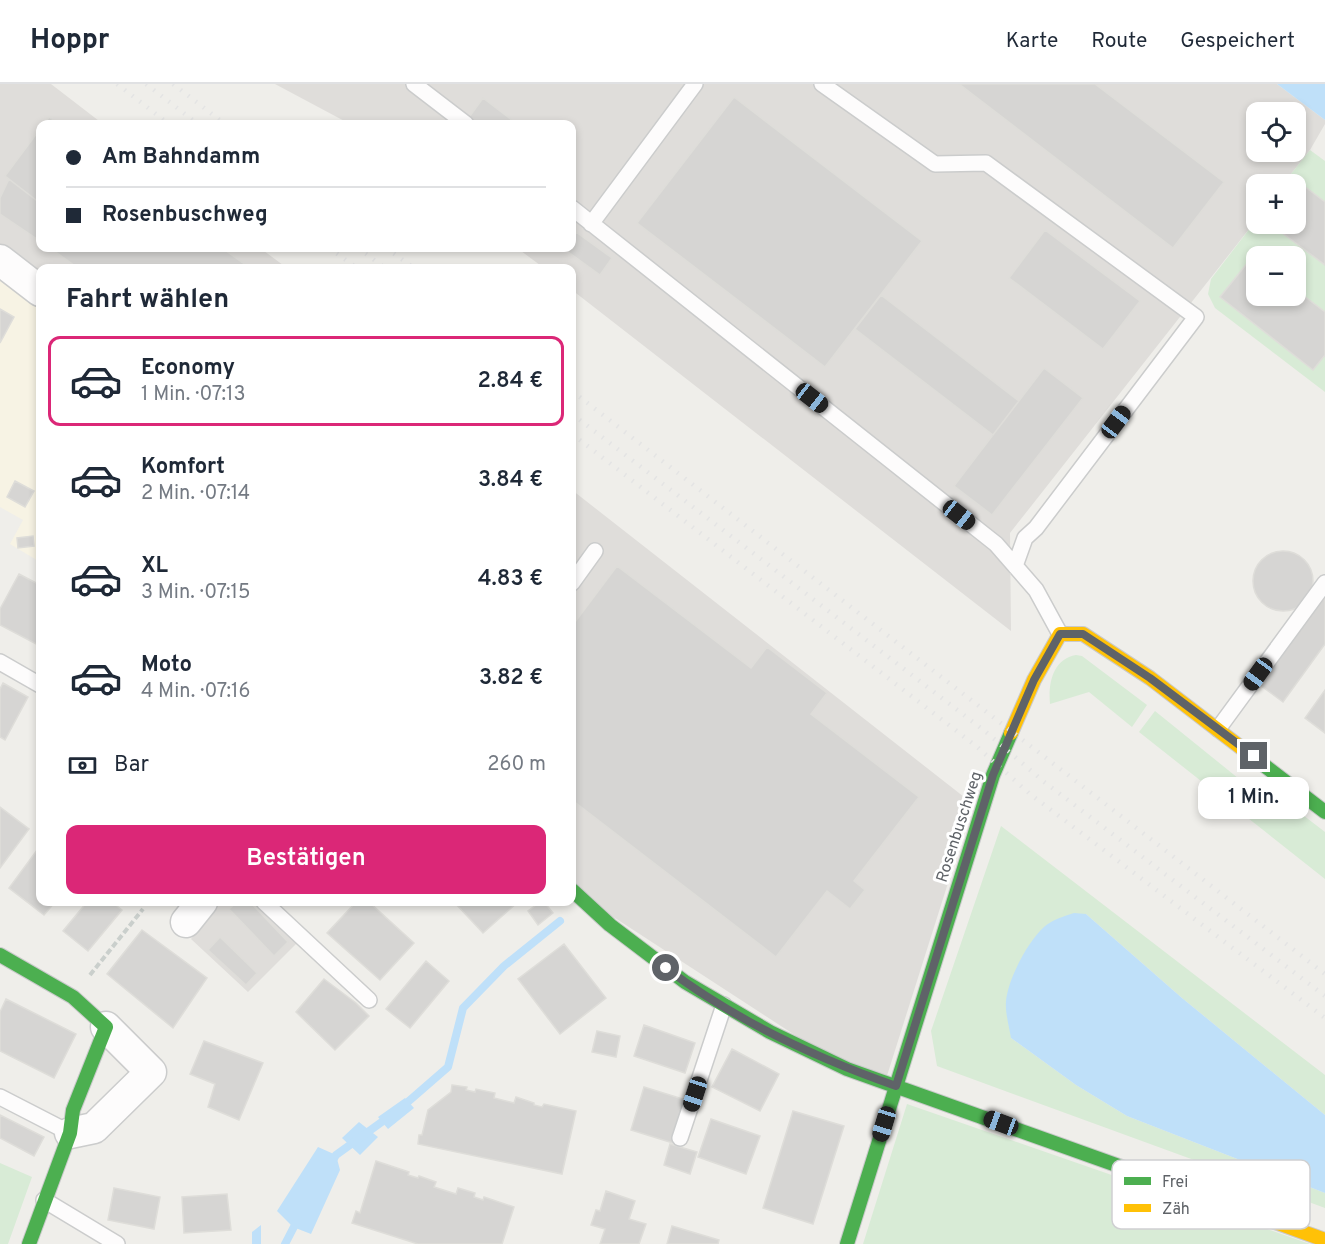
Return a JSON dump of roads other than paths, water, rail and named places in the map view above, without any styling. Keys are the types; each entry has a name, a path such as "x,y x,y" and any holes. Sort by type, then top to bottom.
{"street":[{"path":"0,260 36,288"},
{"path":"1060,634 1083,634 1150,678 1325,812"},
{"name":"Rosenbuschweg","path":"847,1244 993,775 1034,680 1060,634"},
{"path":"576,894 610,925 685,982 770,1032 847,1069 1112,1164"},
{"path":"0,955 73,997 151,1072 94,1128 70,1133"},
{"path":"29,1244 70,1133 73,1110 106,1027"},
{"path":"1294,1229 1325,1240"}],"lane":[{"path":"414,84 461,120"},
{"path":"591,224 695,84"},
{"path":"822,84 935,164 986,163 1196,317 1036,528 1025,538 1015,566"},
{"path":"576,211 996,544 1036,590 1060,634"},
{"path":"576,577 595,551"},
{"path":"1218,729 1325,583"},
{"path":"0,662 36,683"},
{"path":"268,906 369,1000"},
{"path":"681,1138 724,1005"},
{"path":"0,1097 70,1133"},
{"path":"44,1200 117,1244"}],"water":[{"path":"1277,84 1325,84 1325,120 1306,106 1306,102 1301,102"},
{"path":"1074,913 1086,914 1182,998 1325,1115 1325,1193 1310,1187 1310,1160 1240,1160 1127,1116 1076,1085 1011,1038 1006,1001 1011,982 1032,941 1044,927 1054,920"},
{"path":"405,1098 414,1108 388,1129 378,1117"},
{"path":"359,1122 378,1137 360,1155 342,1138"},
{"path":"318,1147 336,1155 340,1170 311,1234 293,1227 277,1211"},
{"path":"261,1225 261,1244 252,1244 252,1232"}],"waterway":[{"path":"402,1107 448,1067 463,1008 504,966 560,921"},
{"path":"332,1162 336,1155 390,1116"},
{"path":"285,1244 298,1219"}],"railway":[{"path":"117,84 164,120"},
{"path":"146,84 193,120"},
{"path":"173,84 220,120"},
{"path":"335,252 351,264"},
{"path":"363,252 380,264"},
{"path":"392,252 408,264"},
{"path":"576,394 1325,974"},
{"path":"576,417 986,732 1043,781 1325,996"},
{"path":"576,437 976,746 1030,794 1325,1018"}]}
